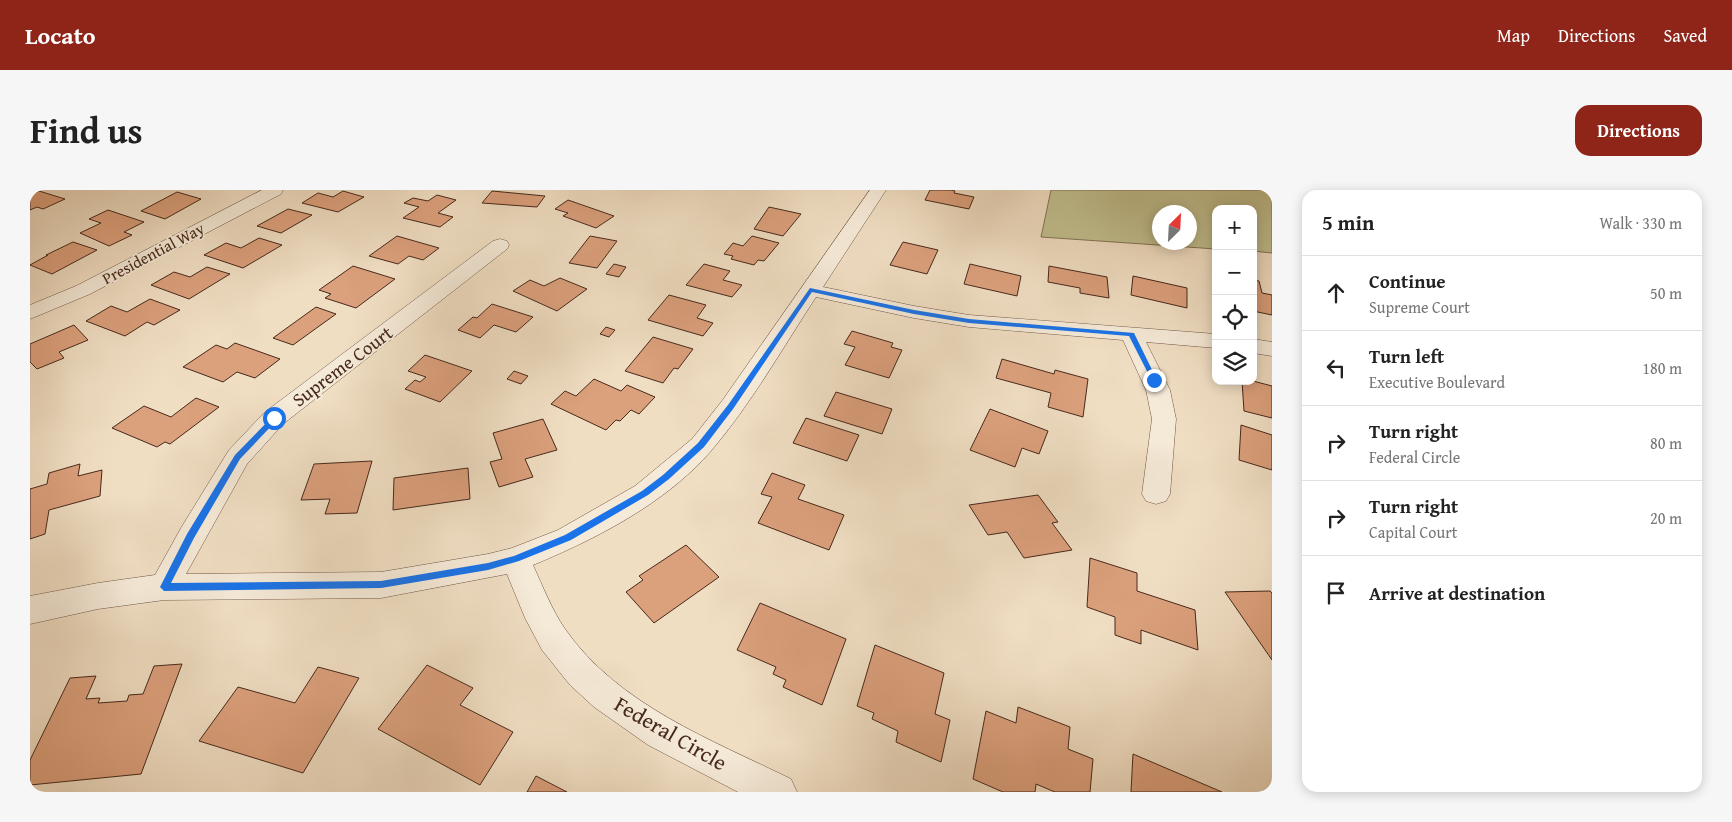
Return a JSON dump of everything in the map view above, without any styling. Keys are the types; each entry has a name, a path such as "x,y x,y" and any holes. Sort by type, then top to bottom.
{"street":[{"name":"Presidential Way","path":"30,313 83,290 275,190"},
{"path":"30,610 98,596 164,587 381,585 434,577 516,559 568,538 610,515 666,477 701,445 731,407 878,190"},
{"name":"Supreme Court","path":"164,587 190,536 238,457 256,436 274,418 500,244"},
{"path":"810,290 914,312 969,321 1212,341"},
{"path":"1132,334 1158,390 1164,419 1156,494"},
{"path":"1257,347 1272,349"},
{"name":"Federal Circle","path":"516,559 540,618 561,650 593,686 638,720 778,792"}],"shaded area":[{"path":"1051,190 1272,190 1272,253 1257,251 1257,205 1212,205 1212,249 1197,248 1197,205 1152,205 1152,245 1041,237"}],"building":[{"path":"930,190 951,190 955,191 954,193 974,197 969,209 925,200"},
{"path":"39,191 65,199 43,209 37,207 30,210 30,195"},
{"path":"343,191 364,197 338,212 302,203 318,193 333,197"},
{"path":"492,191 545,196 537,207 482,203"},
{"path":"177,192 201,199 165,219 141,211"},
{"path":"437,195 456,200 438,213 453,217 440,227 403,218 419,207 404,203 413,198 428,201"},
{"path":"568,200 614,216 596,228 563,216 568,213 555,209"},
{"path":"769,207 801,214 783,236 754,229"},
{"path":"288,209 312,215 281,233 257,226"},
{"path":"108,210 144,222 124,232 132,235 109,246 80,233 101,223 89,219"},
{"path":"397,236 439,248 423,260 409,256 398,264 369,256"},
{"path":"590,236 617,241 597,268 569,263"},
{"path":"752,236 779,243 764,261 758,260 754,265 731,259 733,256 724,254 733,243 743,246"},
{"path":"259,238 282,245 243,268 204,255 226,243 241,248"},
{"path":"73,242 97,250 52,274 30,265 48,255 46,255"},
{"path":"903,242 938,250 927,274 890,265"},
{"path":"614,264 626,267 619,277 606,274"},
{"path":"704,264 730,271 723,280 742,285 732,297 686,285"},
{"path":"970,264 1021,276 1017,296 964,284"},
{"path":"353,266 395,279 356,308 325,298 331,294 319,290"},
{"path":"1049,266 1107,277 1109,298 1080,293 1080,288 1048,282"},
{"path":"207,267 230,274 189,299 151,285 174,272 190,277"},
{"path":"1133,276 1187,288 1187,308 1131,295"},
{"path":"560,278 587,289 557,311 513,291 530,280 544,286"},
{"path":"1257,281 1259,281 1262,293 1272,295 1272,315 1257,312"},
{"path":"669,295 706,305 697,318 713,323 703,336 648,320"},
{"path":"150,299 180,310 154,325 147,322 125,336 86,321 111,306 127,312"},
{"path":"492,304 533,317 516,332 494,325 480,338 458,330 473,317 477,318"},
{"path":"316,307 336,314 293,345 273,338"},
{"path":"74,325 88,340 59,352 64,358 37,369 30,362 30,344"},
{"path":"606,327 615,330 609,337 600,334"},
{"path":"852,331 893,343 891,347 902,350 889,378 845,365 855,347 844,344"},
{"path":"653,337 693,349 678,369 674,368 663,383 625,371"},
{"path":"235,343 280,359 255,378 237,372 223,382 183,367 216,345 227,349"},
{"path":"425,355 472,371 440,402 405,389 415,380 420,382 426,377 408,371"},
{"path":"1002,359 1054,374 1055,370 1088,379 1083,417 1048,407 1051,393 996,378"},
{"path":"514,371 528,376 521,384 507,379"},
{"path":"594,379 621,391 627,385 655,397 639,414 631,410 620,421 616,420 606,430 551,404 565,391 576,396"},
{"path":"1257,382 1272,386 1272,418 1244,411 1242,385 1257,385"},
{"path":"836,392 892,409 882,434 824,416"},
{"path":"196,398 219,407 170,444 165,442 157,447 112,428 144,406 171,417"},
{"path":"990,409 1048,431 1039,454 1022,448 1015,467 970,450"},
{"path":"806,418 859,435 847,461 793,443"},
{"path":"543,419 557,450 525,459 533,477 499,487 490,462 502,459 493,433"},
{"path":"1241,425 1272,435 1272,470 1239,460"},
{"path":"372,461 357,513 325,514 330,499 301,500 314,464"},
{"path":"80,464 78,476 102,470 100,496 49,510 45,534 30,539 30,489 47,484 49,473"},
{"path":"468,468 470,499 393,510 394,478"},
{"path":"772,473 805,485 798,499 844,515 829,550 758,523 772,497 761,494"},
{"path":"1038,495 1058,522 1052,523 1072,550 1024,558 1007,532 988,535 969,505"},
{"path":"686,545 719,577 654,623 626,592 643,580 639,576"},
{"path":"1090,558 1137,573 1137,591 1195,610 1198,650 1141,630 1141,644 1115,635 1115,617 1087,607"},
{"path":"1270,591 1272,593 1272,660 1225,592"},
{"path":"760,603 846,639 822,705 783,687 786,680 773,674 776,667 737,650"},
{"path":"875,645 944,673 935,714 950,720 941,762 896,742 898,731 872,719 874,713 857,706"},
{"path":"182,664 141,774 30,785 30,760 70,678 96,676 86,699 100,698 98,703 127,701 129,695 143,694 154,666"},
{"path":"427,665 473,688 460,705 513,732 480,785 378,729"},
{"path":"318,667 359,678 303,773 199,741 238,687 295,703"},
{"path":"1018,707 1070,727 1068,749 1093,759 1090,792 1055,792 1036,784 1035,792 1003,792 973,779 986,711 1016,723"},
{"path":"1133,754 1222,792 1131,792"},
{"path":"536,776 567,792 527,792"}],"route":[{"path":"274,418 238,457 190,536 164,587 381,585 434,577 516,559 568,538 645,493 666,477 701,445 731,407 810,290 914,312 969,321 1036,328 1132,334 1149,366 1154,380"}]}
